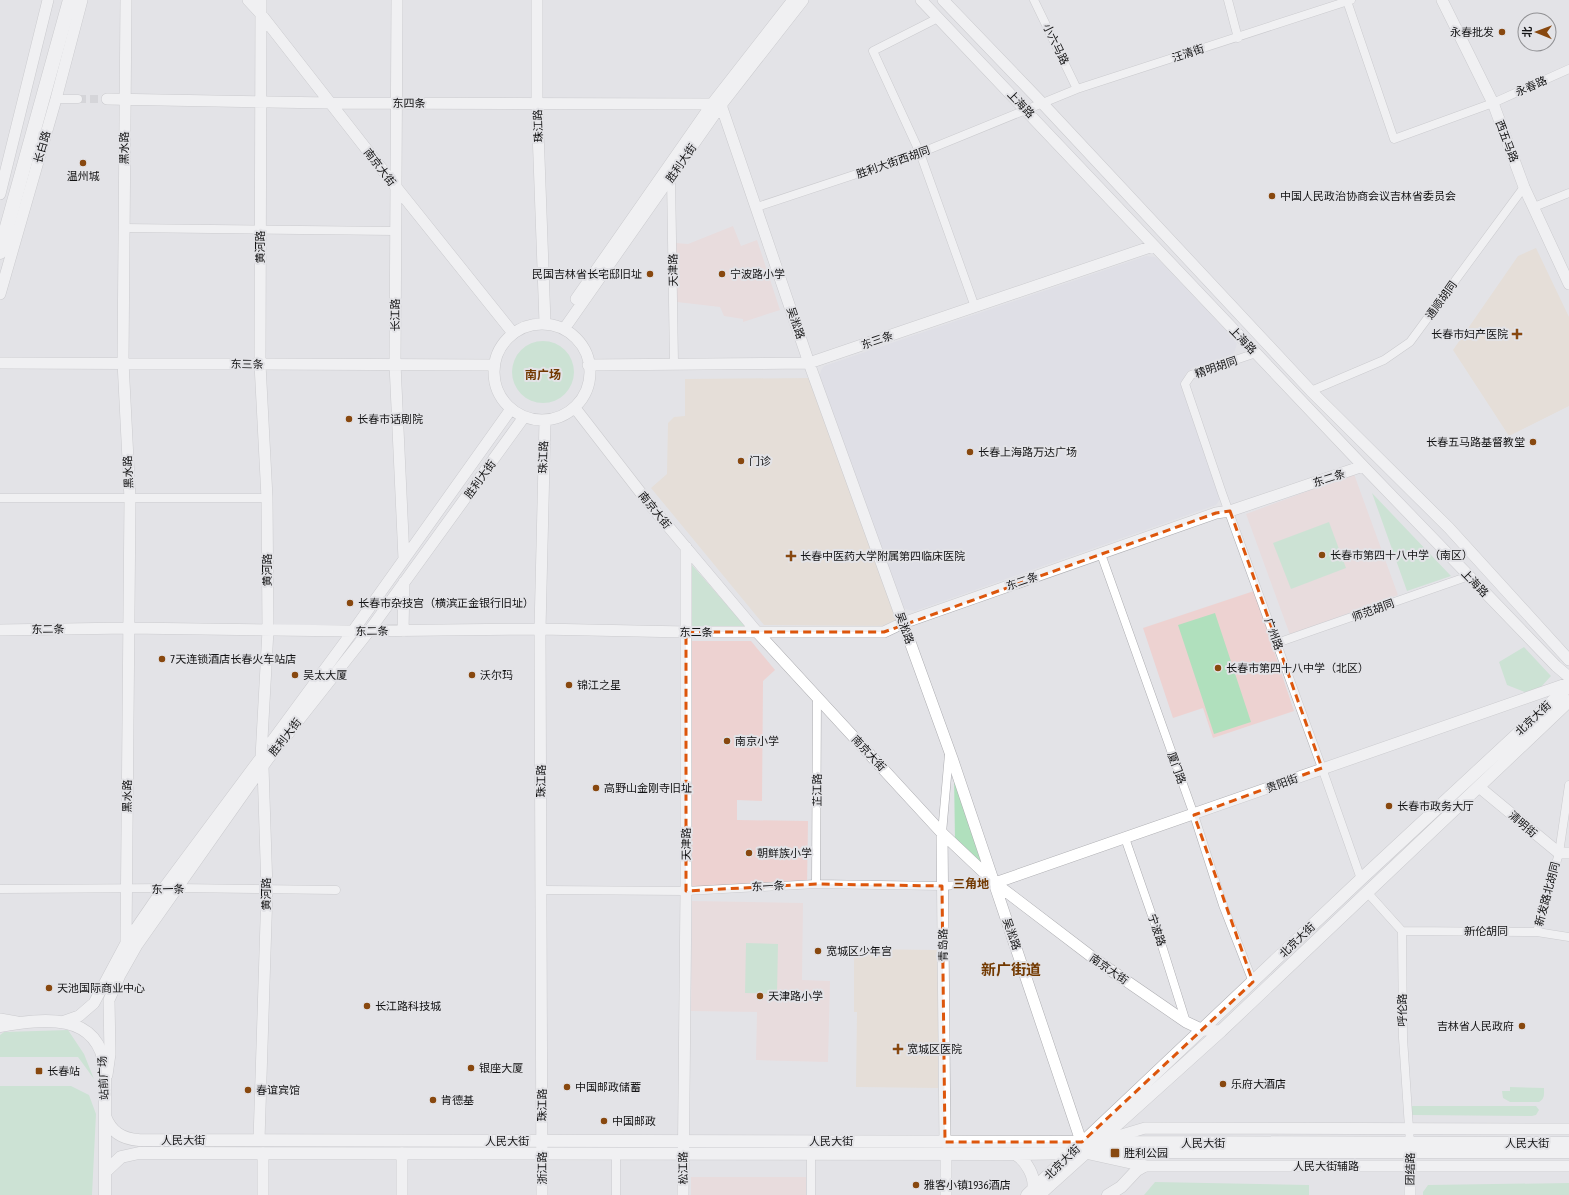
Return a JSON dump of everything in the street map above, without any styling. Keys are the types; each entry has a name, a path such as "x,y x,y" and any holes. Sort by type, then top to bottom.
{"highway":[{"path":"0,252 24,161 70,0"}],"main road":[{"name":"北京大街","path":"1033,1193 1084,1147 1360,879 1569,685"},
{"name":"北京大街","path":"1098,1142 1221,1030 1366,891 1479,787 1569,701"},
{"name":"站前广场","path":"0,1026 20,1023 62,1022 76,1025 85,1030 98,1043 103,1057 105,1083 105,1193"},
{"name":"人民大街","path":"105,1116 115,1132 120,1136 132,1140 944,1142 1084,1147 1410,1148 1569,1143"},
{"name":"人民大街","path":"1084,1147 1098,1142 1569,1152"},
{"name":"北京大街","path":"1033,1193 1071,1153 1084,1147"},
{"name":"人民大街","path":"105,1172 121,1157 132,1153 1071,1153"},
{"path":"1015,1154 1020,1157 1027,1166 1033,1180 1033,1193"},
{"path":"1108,1195 1121,1187 1137,1170 1144,1166"}],"street":[{"path":"0,194 48,0"},
{"name":"长白路","path":"0,294 56,99 82,0"},
{"name":"黑水路","path":"126,0 123,362 130,499 125,889 126,943"},
{"name":"南京大街","path":"248,0 260,13 396,187 513,333"},
{"name":"黄河路","path":"259,1140 267,890 262,762 268,630 267,498 260,364 260,0"},
{"name":"长江路","path":"397,0 396,187 394,231 395,364 404,558 403,631"},
{"name":"珠江路","path":"537,0 537,103 545,323"},
{"name":"胜利大街","path":"561,327 716,105 793,0"},
{"name":"胜利大街","path":"561,327 671,177 716,105 803,0"},
{"name":"上海路","path":"920,0 1363,466 1556,666 1569,677"},
{"name":"上海路","path":"943,0 1043,104 1310,392 1449,528 1569,660"},
{"name":"小六马路","path":"1034,0 1077,89"},
{"path":"1228,0 1238,38"},
{"name":"西五马路","path":"1442,0 1493,103 1524,186 1569,284"},
{"name":"汪清街","path":"1027,111 1077,89 1349,1"},
{"name":"永春路","path":"1349,1 1394,139 1493,103 1569,69"},
{"path":"938,18 873,51 920,153 975,308"},
{"name":"东四条","path":"107,98 330,103 716,105"},
{"path":"56,99 78,99"},
{"name":"吴淞路","path":"716,105 757,207 810,363 949,749 1084,1147"},
{"name":"胜利大街西胡同","path":"757,207 920,153 1027,111"},
{"name":"天津路","path":"671,177 674,363"},
{"name":"通顺胡同","path":"1310,392 1384,360 1410,342 1524,186"},
{"path":"1534,207 1569,193"},
{"path":"123,228 394,231"},
{"name":"东三条","path":"588,365 674,363 810,363 975,308 1153,246"},
{"path":"545,323 561,327 587,352 587,392 575,408 562,416 545,421 524,417 511,409 502,398 497,389 493,365 502,345 513,333 533,324 545,323"},
{"name":"精明胡同","path":"1186,388 1187,379 1191,375 1256,353"},
{"name":"东三条","path":"0,363 123,362 493,365"},
{"name":"广州路","path":"1186,388 1322,768 1360,879"},
{"name":"南京大街","path":"575,408 651,506 757,632 942,833 994,884 1096,960 1186,1022 1203,1030 1221,1030"},
{"name":"胜利大街","path":"105,1083 110,1054 109,1000 120,975 137,945 353,631 511,409"},
{"name":"胜利大街","path":"62,1022 79,1016 94,1003 126,943 163,889 262,762 369,631 524,417"},
{"name":"珠江路","path":"542,1141 540,629 545,421"},
{"name":"东二条","path":"0,630 128,628 353,631 540,629 686,632 884,632 903,623 1216,513 1230,511 1363,466"},
{"path":"0,498 267,498"},
{"name":"天津路","path":"682,1141 686,891 686,548"},
{"name":"厦门路","path":"1101,554 1194,815 1223,905 1253,982"},
{"name":"师范胡同","path":"1277,642 1469,576"},
{"name":"贵阳街","path":"994,884 1194,815 1322,768 1569,685"},
{"name":"芷江路","path":"816,884 817,697"},
{"name":"青岛路","path":"944,1142 942,833 949,749"},
{"name":"新发路北胡同","path":"1537,932 1564,853 1569,785"},
{"name":"清明街","path":"1479,787 1564,853"},
{"name":"宁波路","path":"1125,838 1157,930 1186,1022"},
{"name":"东一条","path":"542,890 686,891 816,884 942,886 994,884"},
{"name":"东一条","path":"0,889 176,888 336,890"},
{"path":"1366,891 1402,931"},
{"name":"新伦胡同","path":"1402,931 1537,932 1569,937"},
{"name":"呼伦路","path":"1402,931 1402,1038 1410,1129 1410,1148"},
{"path":"0,1019 20,1023"},
{"path":"1098,1142 1145,1128 1569,1129"},
{"name":"浙江路","path":"542,1141 542,1195"},
{"name":"松江路","path":"682,1141 683,1195"},
{"name":"人民大街辅路","path":"1084,1147 1144,1166 1569,1166"},
{"name":"团结路","path":"1410,1148 1410,1195"},
{"path":"263,1153 263,1195"},
{"path":"402,1153 402,1195"},
{"path":"616,1154 616,1195"},
{"path":"810,1195 811,1154"},
{"path":"946,1154 946,1195"}],"highlighted area":[{"path":"1230,511 1322,768 1194,815 1253,982 1082,1142 945,1142 942,886 816,884 686,891 686,632 884,632 1216,513"}],"shaded area":[{"name":"宁波路小学","path":"733,226 741,246 757,240 780,310 743,322 743,319 724,316 720,307 677,302 676,243 688,244"},
{"name":"长春市妇产医院","path":"1536,248 1569,317 1569,406 1509,436 1453,350 1518,256"},
{"path":"1146,256 1155,257 1160,261 1235,340 1237,344 1234,353 1229,356 1192,368 1186,373 1182,383 1221,495 1219,501 1216,505 915,611 905,609 902,606 819,379 821,370 824,366"},
{"name":"长春中医药大学附属第四临床医院","path":"811,378 899,626 764,625 651,488 667,474 668,423 674,417 685,416 685,379"},
{"name":"长春市第四十八中学（南区）","path":"1354,474 1398,595 1290,635 1246,514"},
{"name":"长春市第四十八中学（北区）","path":"1254,591 1294,711 1213,738 1203,708 1173,718 1143,628"},
{"name":"南京小学","path":"692,641 751,641 775,670 763,681 762,801 737,800 737,820 808,821 807,887 691,886"},
{"name":"天津路小学","path":"692,901 803,903 802,980 830,981 828,1062 756,1060 757,1012 691,1011"},
{"name":"宽城区医院","path":"854,949 940,950 938,1088 856,1087 857,1012 854,1012"},
{"path":"691,1177 806,1177 806,1195 691,1195"}],"green space":[{"path":"537,341 549,341 565,350 572,360 574,372 572,384 565,394 549,403 537,403 526,398 517,389 512,378 512,366 517,355 526,346"},
{"path":"1372,493 1451,576 1407,591"},
{"path":"1329,522 1346,568 1291,589 1273,543"},
{"path":"692,565 745,626 692,626"},
{"path":"1215,613 1251,722 1214,734 1178,625"},
{"path":"1524,647 1551,676 1541,687 1527,693 1507,685 1499,662"},
{"path":"954,774 992,879 955,841"},
{"path":"746,943 778,944 777,994 745,993"},
{"path":"68,1030 84,1054 94,1079 78,1057 0,1057 0,1035 4,1032"},
{"path":"0,1086 71,1086 89,1095 96,1114 92,1195 0,1195"},
{"path":"1510,1087 1544,1088 1544,1096 1539,1102 1510,1102 1503,1098 1502,1091 1510,1091"},
{"path":"1412,1106 1536,1106 1539,1110 1536,1115 1532,1116 1412,1115"},
{"name":"胜利公园","path":"1155,1182 1309,1185 1309,1195 1144,1195"},
{"path":"1569,1183 1569,1195 1423,1195 1423,1192 1428,1185"}],"tunnel":[{"path":"78,99 107,99"}],"place":[{"name":"永春批发","path":"1502,32"},
{"name":"温州城","path":"83,163"},
{"name":"中国人民政治协商会议吉林省委员会","path":"1272,196"},
{"name":"民国吉林省长宅邸旧址","path":"650,274"},
{"name":"宁波路小学","path":"722,274"},
{"name":"长春市妇产医院","path":"1517,334"},
{"name":"长春市话剧院","path":"349,419"},
{"name":"长春五马路基督教堂","path":"1533,442"},
{"name":"长春上海路万达广场","path":"970,452"},
{"name":"门诊","path":"741,461"},
{"name":"长春市第四十八中学（南区）","path":"1322,555"},
{"name":"长春中医药大学附属第四临床医院","path":"791,556"},
{"name":"长春市杂技宫（横滨正金银行旧址）","path":"350,603"},
{"name":"7天连锁酒店长春火车站店","path":"162,659"},
{"name":"长春市第四十八中学（北区）","path":"1218,668"},
{"name":"吴太大厦","path":"295,675"},
{"name":"沃尔玛","path":"472,675"},
{"name":"锦江之星","path":"569,685"},
{"name":"南京小学","path":"727,741"},
{"name":"高野山金刚寺旧址","path":"596,788"},
{"name":"长春市政务大厅","path":"1389,806"},
{"name":"朝鲜族小学","path":"749,853"},
{"name":"宽城区少年宫","path":"818,951"},
{"name":"天池国际商业中心","path":"49,988"},
{"name":"天津路小学","path":"760,996"},
{"name":"长江路科技城","path":"367,1006"},
{"name":"吉林省人民政府","path":"1522,1026"},
{"name":"宽城区医院","path":"898,1049"},
{"name":"银座大厦","path":"471,1068"},
{"name":"长春站","path":"39,1071"},
{"name":"乐府大酒店","path":"1223,1084"},
{"name":"中国邮政储蓄","path":"567,1087"},
{"name":"春谊宾馆","path":"248,1090"},
{"name":"肯德基","path":"433,1100"},
{"name":"中国邮政","path":"604,1121"},
{"name":"胜利公园","path":"1115,1153"},
{"name":"雅客小镇1936酒店","path":"916,1185"}],"district":[{"name":"南广场","path":"543,375"},
{"name":"三角地","path":"971,884"},
{"name":"新广街道","path":"1011,970"}]}
